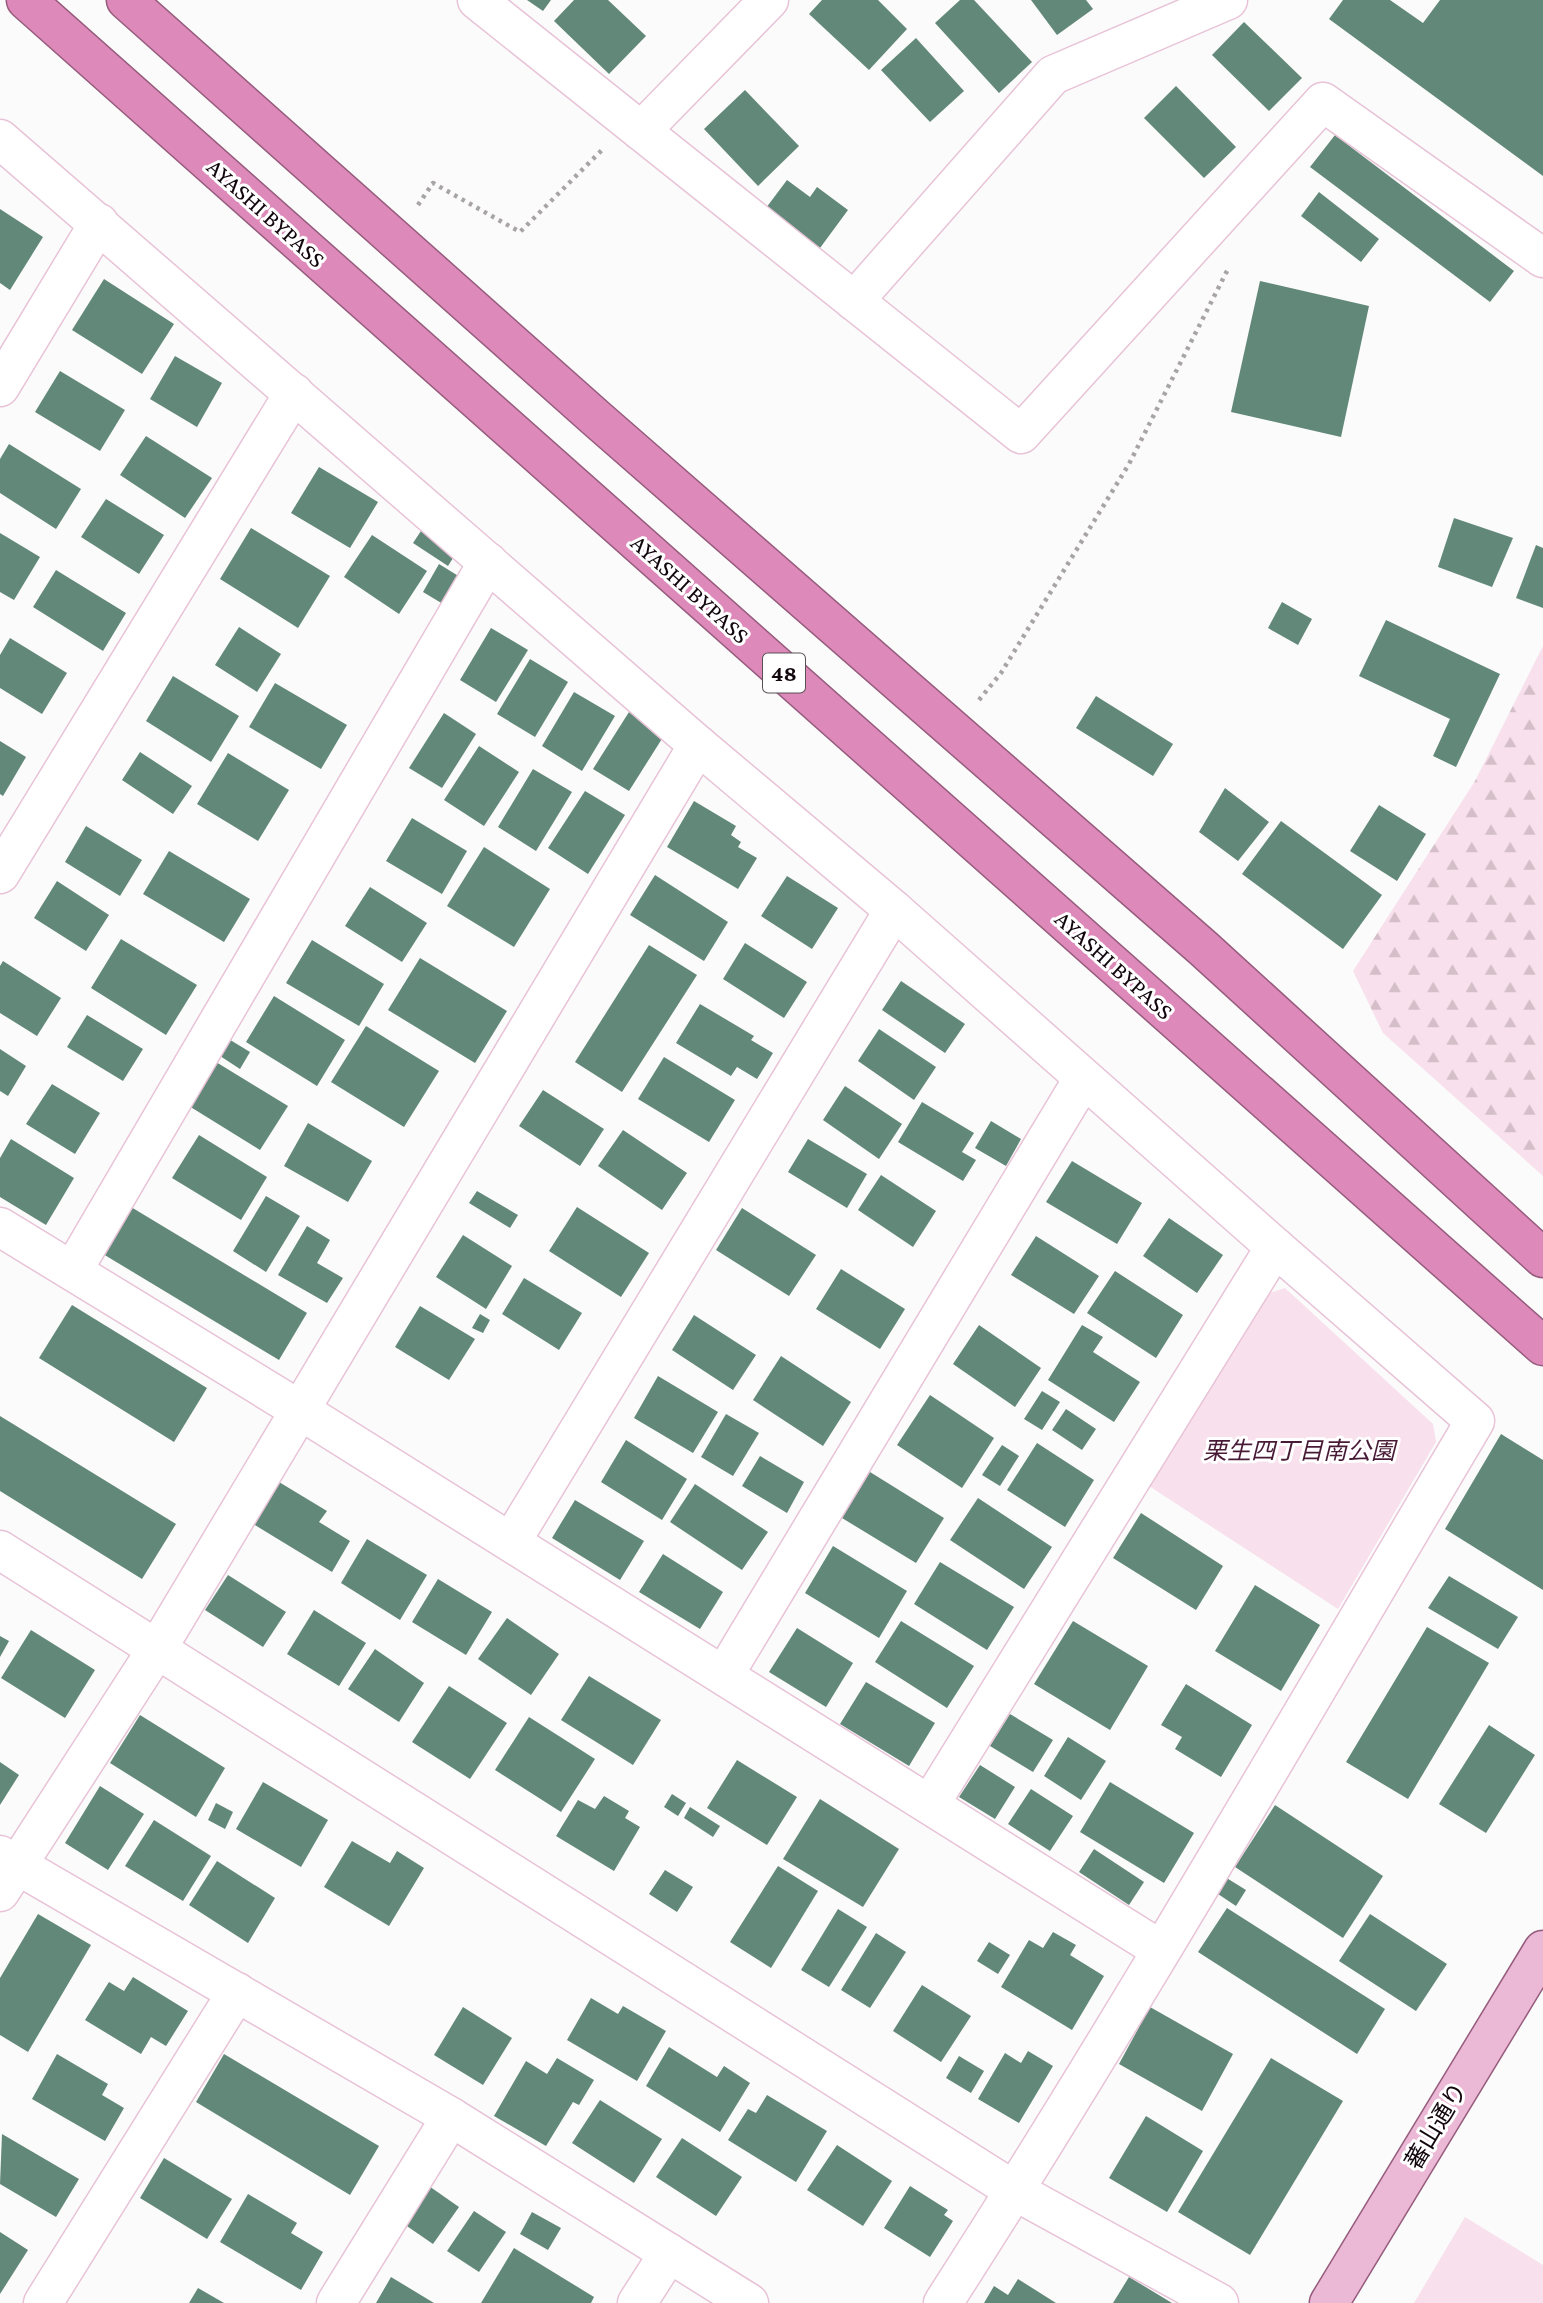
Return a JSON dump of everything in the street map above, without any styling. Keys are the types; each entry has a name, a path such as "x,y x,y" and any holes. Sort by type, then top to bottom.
{"highway":[{"name":"AYASHI BYPASS","path":"26,0 1543,1346"},
{"path":"126,0 618,437 1203,948 1543,1258"}],"main road":[{"name":"蕃山通り","path":"1329,2303 1543,1950"}],"street":[{"path":"477,0 1021,434 1323,102 1543,258"},
{"path":"636,127 768,0"},
{"path":"854,301 1053,75 1228,0"},
{"path":"0,139 698,746 894,910 1083,1079 1475,1420 1161,1950 1016,2190 943,2303"},
{"path":"0,387 99,223"},
{"path":"0,874 294,393"},
{"path":"73,1270 488,562"},
{"path":"698,746 298,1409 157,1649 6,1870 237,1992 451,2117 749,2303"},
{"path":"511,1542 894,910"},
{"path":"724,1675 1083,1079"},
{"path":"0,1227 298,1409 1161,1950"},
{"path":"930,1804 1275,1247"},
{"path":"0,1550 1016,2190 1219,2303"},
{"path":"43,2303 237,1992"},
{"path":"336,2303 451,2117"},
{"path":"637,2303 669,2253"}],"path":[{"path":"416,208 433,183 520,232 636,127"},
{"path":"972,709 1001,673 1129,464 1246,234 1224,212"}],"green space":[{"path":"1543,646 1543,1176 1383,1033 1353,971 1475,781"},
{"name":"栗生四丁目南公園","path":"1285,1288 1433,1424 1436,1442 1338,1609 1149,1486 1266,1294"},
{"path":"1465,2217 1543,2265 1543,2303 1414,2303"}],"building":[{"path":"527,0 551,0 543,11"},
{"path":"574,0 608,0 646,36 609,74 554,21"},
{"path":"822,0 878,0 907,29 869,70 809,14"},
{"path":"960,0 974,0 1032,62 999,93 935,23"},
{"path":"1031,0 1086,0 1093,9 1057,35"},
{"path":"1343,0 1390,0 1423,23 1440,0 1543,0 1543,176 1329,19"},
{"path":"1244,22 1302,78 1269,111 1212,55"},
{"path":"916,38 964,91 930,122 881,70"},
{"path":"1176,86 1236,147 1204,178 1144,118"},
{"path":"745,90 799,146 758,186 704,129"},
{"path":"1335,135 1514,271 1490,302 1310,167"},
{"path":"787,180 810,197 817,187 848,210 820,248 766,208"},
{"path":"1319,192 1379,239 1361,262 1301,216"},
{"path":"0,209 43,237 10,290 0,283"},
{"path":"104,279 174,324 142,374 72,330"},
{"path":"1260,281 1369,306 1341,437 1231,412"},
{"path":"175,356 222,383 197,427 150,399"},
{"path":"60,371 125,410 100,451 35,412"},
{"path":"146,436 212,478 185,518 120,475"},
{"path":"9,444 81,489 56,529 0,493 0,459"},
{"path":"319,467 378,502 350,548 291,513"},
{"path":"106,499 164,535 139,574 81,537"},
{"path":"1454,518 1513,538 1492,587 1438,567"},
{"path":"251,528 330,576 298,628 220,579"},
{"path":"423,528 458,550 448,566 413,543"},
{"path":"0,533 40,557 14,600 0,592"},
{"path":"372,535 427,571 399,614 344,577"},
{"path":"1536,545 1543,548 1543,608 1516,598"},
{"path":"439,564 460,577 443,604 423,592"},
{"path":"56,570 126,613 103,651 33,607"},
{"path":"1282,602 1312,619 1298,645 1268,628"},
{"path":"1386,620 1500,674 1456,767 1433,756 1450,719 1359,676"},
{"path":"239,627 281,654 257,692 215,665"},
{"path":"491,628 528,650 496,702 460,680"},
{"path":"10,638 67,673 42,714 0,688 0,655"},
{"path":"530,659 568,682 535,737 497,714"},
{"path":"173,676 239,716 211,762 146,721"},
{"path":"275,683 347,725 321,769 249,727"},
{"path":"574,692 615,716 582,771 542,746"},
{"path":"1096,696 1173,744 1153,776 1076,728"},
{"path":"629,712 665,734 629,791 593,769"},
{"path":"444,713 476,734 442,788 409,768"},
{"path":"0,741 26,757 3,796 0,794"},
{"path":"479,746 519,772 484,826 444,800"},
{"path":"140,752 192,786 173,814 122,780"},
{"path":"228,753 289,790 258,841 197,804"},
{"path":"533,769 572,792 536,851 498,827"},
{"path":"1225,788 1269,822 1238,861 1199,832"},
{"path":"585,791 625,815 588,874 548,848"},
{"path":"694,801 736,826 731,835 741,842 738,847 757,858 738,889 667,847"},
{"path":"1379,805 1426,834 1397,881 1350,851"},
{"path":"412,818 467,851 442,894 386,861"},
{"path":"1281,821 1382,895 1343,949 1242,874"},
{"path":"86,826 142,860 120,896 65,862"},
{"path":"484,847 550,889 514,947 447,906"},
{"path":"169,851 250,899 224,942 143,894"},
{"path":"655,875 728,922 704,961 630,915"},
{"path":"787,876 838,908 812,949 761,916"},
{"path":"57,881 109,915 86,951 34,918"},
{"path":"370,887 427,923 402,962 345,926"},
{"path":"121,939 197,985 166,1035 91,988"},
{"path":"312,940 384,984 359,1026 286,983"},
{"path":"745,943 807,982 784,1018 723,979"},
{"path":"649,945 697,975 622,1092 575,1062"},
{"path":"420,958 507,1011 475,1063 388,1010"},
{"path":"3,961 61,998 37,1036 0,1013 0,966"},
{"path":"901,981 965,1024 945,1053 882,1010"},
{"path":"274,996 345,1040 317,1086 246,1042"},
{"path":"700,1004 754,1036 751,1040 773,1053 757,1079 737,1067 731,1076 676,1043"},
{"path":"87,1015 143,1049 123,1081 67,1047"},
{"path":"366,1026 439,1071 404,1127 331,1082"},
{"path":"879,1029 936,1067 914,1100 858,1061"},
{"path":"227,1038 250,1052 240,1069 217,1054"},
{"path":"0,1049 26,1066 8,1096 0,1091"},
{"path":"664,1057 735,1100 709,1142 638,1099"},
{"path":"216,1062 288,1106 260,1150 189,1106"},
{"path":"52,1084 100,1113 75,1154 26,1124"},
{"path":"845,1086 902,1124 879,1159 823,1120"},
{"path":"543,1090 604,1129 580,1166 519,1126"},
{"path":"922,1102 974,1133 962,1152 976,1160 963,1181 898,1142"},
{"path":"991,1121 1021,1139 1006,1166 975,1148"},
{"path":"308,1123 372,1161 348,1202 284,1166"},
{"path":"623,1130 687,1173 662,1210 598,1166"},
{"path":"199,1135 267,1177 241,1220 172,1178"},
{"path":"11,1139 74,1178 46,1225 0,1197 0,1158"},
{"path":"808,1139 867,1174 847,1208 788,1172"},
{"path":"1072,1161 1142,1203 1117,1244 1046,1202"},
{"path":"881,1175 936,1211 913,1247 858,1210"},
{"path":"477,1191 518,1215 510,1228 469,1203"},
{"path":"266,1196 300,1216 266,1272 233,1251"},
{"path":"131,1207 307,1313 279,1360 103,1254"},
{"path":"577,1207 649,1253 621,1297 549,1251"},
{"path":"742,1208 816,1255 789,1296 716,1250"},
{"path":"1169,1218 1223,1255 1197,1293 1143,1256"},
{"path":"307,1226 330,1240 317,1263 343,1278 327,1303 278,1275"},
{"path":"463,1235 512,1266 486,1309 436,1277"},
{"path":"1036,1236 1099,1276 1074,1314 1011,1275"},
{"path":"841,1269 905,1309 880,1349 816,1309"},
{"path":"1115,1271 1183,1315 1156,1358 1087,1313"},
{"path":"524,1278 582,1313 559,1350 502,1314"},
{"path":"72,1305 207,1388 174,1442 39,1358"},
{"path":"420,1306 475,1339 449,1380 395,1347"},
{"path":"480,1314 490,1320 483,1333 472,1328"},
{"path":"694,1315 756,1355 733,1390 672,1350"},
{"path":"979,1325 1041,1368 1015,1407 953,1364"},
{"path":"1082,1325 1103,1337 1093,1352 1140,1382 1114,1422 1048,1380"},
{"path":"781,1356 851,1402 823,1446 753,1400"},
{"path":"658,1376 718,1412 693,1453 634,1418"},
{"path":"1042,1391 1060,1402 1042,1430 1024,1419"},
{"path":"930,1395 994,1438 962,1488 897,1445"},
{"path":"1066,1409 1096,1429 1082,1450 1052,1430"},
{"path":"726,1414 759,1433 733,1476 701,1457"},
{"path":"0,1416 176,1524 142,1579 0,1491"},
{"path":"1501,1434 1543,1460 1543,1590 1445,1529"},
{"path":"626,1440 687,1479 662,1520 601,1482"},
{"path":"1037,1443 1094,1480 1065,1527 1007,1490"},
{"path":"1002,1445 1019,1456 1000,1486 982,1475"},
{"path":"760,1456 804,1482 787,1513 742,1486"},
{"path":"870,1472 944,1518 916,1563 842,1518"},
{"path":"279,1482 327,1511 319,1522 350,1541 332,1572 253,1524"},
{"path":"695,1484 768,1532 742,1570 670,1522"},
{"path":"978,1498 1052,1547 1024,1589 950,1540"},
{"path":"575,1500 644,1541 620,1580 552,1538"},
{"path":"1141,1513 1223,1566 1196,1610 1113,1558"},
{"path":"367,1539 427,1575 400,1620 341,1583"},
{"path":"833,1546 907,1591 879,1638 805,1593"},
{"path":"663,1554 723,1592 700,1629 639,1592"},
{"path":"940,1562 1014,1607 987,1650 914,1604"},
{"path":"228,1575 286,1612 263,1647 205,1610"},
{"path":"1449,1576 1518,1617 1498,1649 1428,1608"},
{"path":"438,1579 492,1612 466,1655 412,1622"},
{"path":"1255,1585 1320,1625 1281,1691 1215,1651"},
{"path":"314,1610 366,1643 339,1686 287,1654"},
{"path":"507,1618 559,1654 531,1695 478,1659"},
{"path":"901,1621 974,1666 947,1708 875,1662"},
{"path":"1073,1621 1148,1666 1110,1730 1034,1684"},
{"path":"1427,1627 1489,1663 1408,1799 1346,1762"},
{"path":"797,1628 853,1663 826,1707 769,1672"},
{"path":"31,1630 95,1670 65,1718 1,1678"},
{"path":"0,1636 9,1641 0,1657"},
{"path":"375,1649 424,1683 399,1722 348,1689"},
{"path":"589,1676 661,1720 633,1765 561,1720"},
{"path":"866,1682 935,1723 909,1766 840,1724"},
{"path":"1186,1684 1252,1725 1221,1777 1175,1749 1182,1737 1161,1725"},
{"path":"449,1686 507,1723 470,1779 412,1742"},
{"path":"1010,1714 1053,1740 1033,1772 990,1746"},
{"path":"140,1715 225,1768 196,1817 110,1763"},
{"path":"529,1717 595,1759 561,1812 495,1770"},
{"path":"1489,1725 1535,1755 1486,1833 1439,1804"},
{"path":"1068,1737 1106,1761 1081,1800 1044,1776"},
{"path":"737,1760 797,1797 767,1845 707,1808"},
{"path":"0,1762 19,1775 0,1805"},
{"path":"980,1765 1015,1787 995,1819 959,1797"},
{"path":"263,1782 328,1820 301,1867 236,1829"},
{"path":"1110,1782 1194,1833 1164,1883 1080,1832"},
{"path":"100,1786 144,1814 108,1870 65,1843"},
{"path":"1031,1789 1073,1816 1050,1851 1008,1824"},
{"path":"672,1794 686,1803 678,1816 664,1807"},
{"path":"604,1796 629,1811 625,1818 640,1827 614,1871 556,1836 578,1800 595,1809"},
{"path":"820,1799 899,1849 863,1907 783,1859"},
{"path":"216,1803 233,1812 225,1829 208,1820"},
{"path":"1275,1805 1383,1876 1343,1938 1235,1867"},
{"path":"690,1807 720,1826 713,1837 684,1818"},
{"path":"154,1820 211,1856 183,1901 125,1866"},
{"path":"352,1841 390,1863 397,1851 424,1868 389,1926 324,1887"},
{"path":"1094,1849 1144,1882 1129,1905 1079,1872"},
{"path":"217,1861 275,1898 248,1943 189,1905"},
{"path":"778,1866 818,1891 771,1968 730,1942"},
{"path":"665,1870 693,1887 677,1912 649,1894"},
{"path":"1225,1877 1246,1890 1236,1906 1215,1892"},
{"path":"1227,1908 1385,2009 1357,2054 1198,1952"},
{"path":"838,1909 867,1927 829,1987 801,1970"},
{"path":"38,1914 91,1945 28,2052 0,2035 0,1978"},
{"path":"1370,1914 1447,1964 1416,2011 1339,1961"},
{"path":"1053,1932 1076,1945 1070,1955 1104,1976 1072,2030 1001,1987 1029,1940 1043,1948"},
{"path":"876,1933 906,1952 870,2008 841,1990"},
{"path":"989,1942 1010,1955 998,1974 977,1961"},
{"path":"133,1977 188,2011 166,2046 151,2037 141,2054 85,2020 109,1982 124,1991"},
{"path":"922,1985 971,2016 941,2062 893,2031"},
{"path":"591,1998 618,2014 623,2006 666,2031 637,2081 567,2040"},
{"path":"463,2007 512,2038 483,2085 434,2055"},
{"path":"1150,2007 1233,2054 1202,2111 1119,2064"},
{"path":"669,2047 717,2077 724,2066 750,2083 720,2132 646,2086"},
{"path":"1028,2051 1053,2066 1019,2123 978,2099 1005,2053 1021,2063"},
{"path":"57,2054 108,2084 102,2095 124,2108 105,2141 32,2099"},
{"path":"224,2054 379,2146 350,2195 196,2102"},
{"path":"959,2056 984,2071 971,2093 946,2078"},
{"path":"557,2058 594,2080 579,2105 573,2102 546,2146 494,2116 526,2061 547,2074"},
{"path":"1271,2058 1343,2101 1250,2255 1178,2212"},
{"path":"767,2095 827,2131 796,2182 728,2140 748,2109 756,2113"},
{"path":"600,2100 662,2139 634,2183 572,2143"},
{"path":"1146,2116 1203,2151 1167,2212 1109,2178"},
{"path":"2,2134 79,2179 56,2217 0,2184"},
{"path":"682,2138 742,2177 716,2216 656,2177"},
{"path":"837,2145 892,2181 863,2226 807,2190"},
{"path":"164,2158 232,2199 207,2239 140,2198"},
{"path":"426,2184 459,2207 433,2244 401,2222"},
{"path":"910,2186 948,2210 944,2215 953,2221 930,2257 884,2228"},
{"path":"248,2194 297,2223 291,2233 323,2252 301,2290 220,2242"},
{"path":"474,2211 506,2232 479,2272 447,2251"},
{"path":"532,2212 561,2228 548,2250 520,2234"},
{"path":"0,2232 28,2250 0,2294"},
{"path":"514,2248 594,2297 591,2303 481,2303"},
{"path":"391,2277 434,2303 376,2303"},
{"path":"1129,2277 1172,2303 1113,2303"},
{"path":"1018,2279 1056,2303 984,2303 994,2286 1008,2295"},
{"path":"198,2288 224,2303 189,2303"}]}
